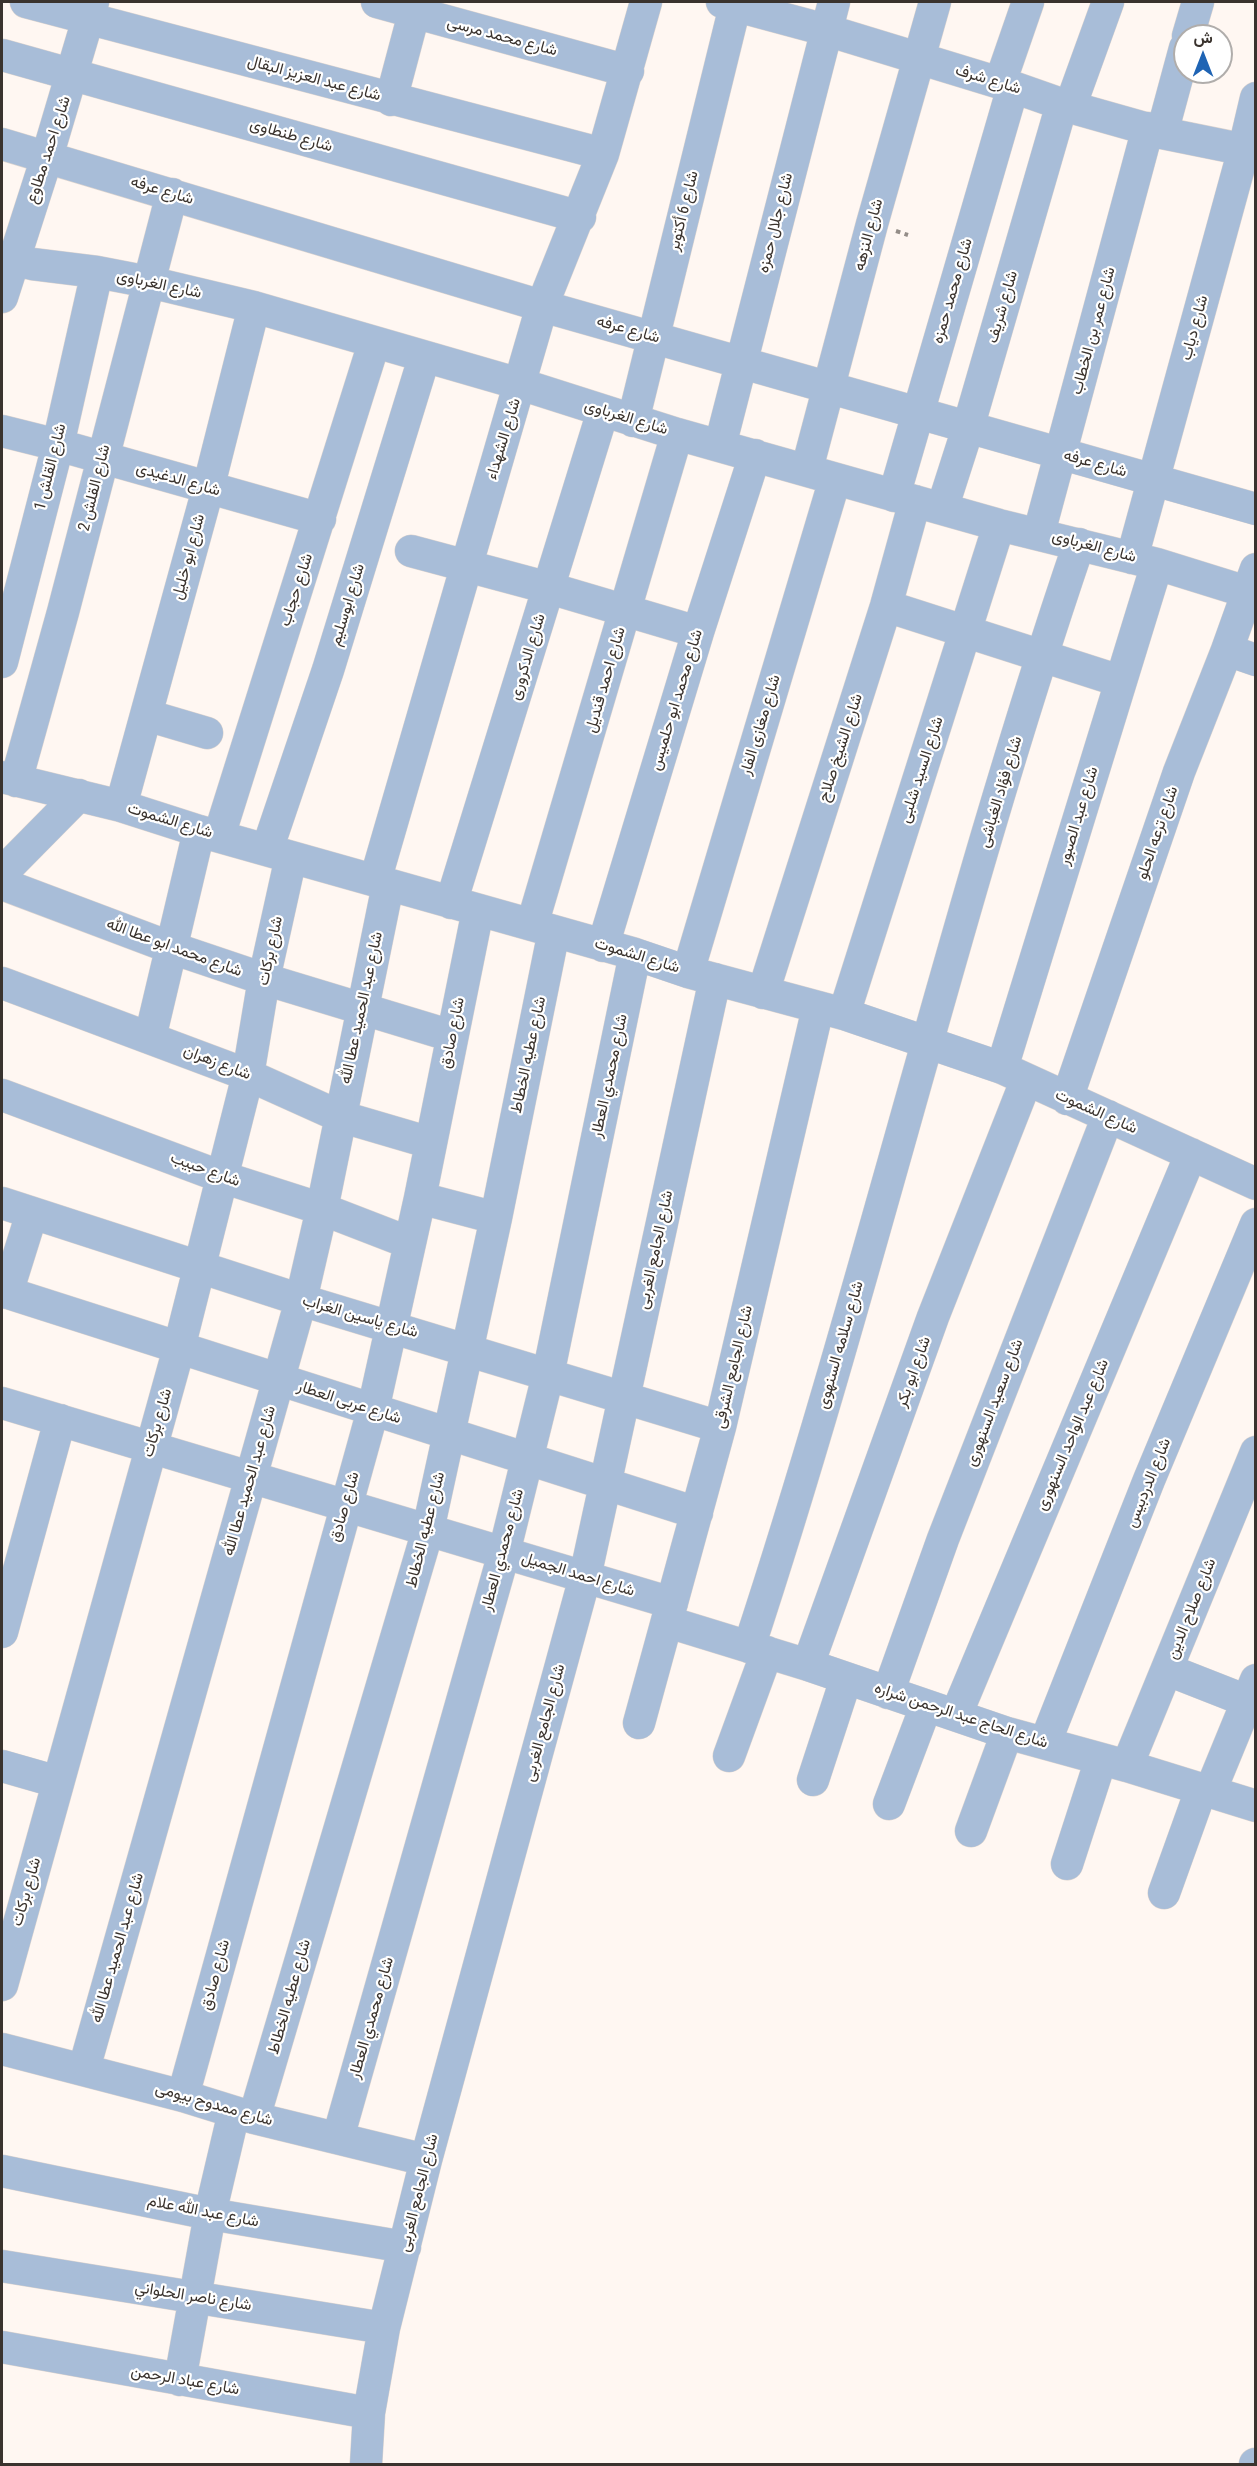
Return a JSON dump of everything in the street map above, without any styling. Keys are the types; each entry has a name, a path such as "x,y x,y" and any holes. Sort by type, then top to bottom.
{"street":[{"name":"شارع عبد العزيز البقال","path":"26,2 91,10 391,100 603,154"},
{"name":"شارع محمد مرسى","path":"377,2 415,7 628,71"},
{"name":"شارع الشهداء","path":"381,883 466,567 542,306 580,217 603,154 646,2"},
{"name":"شارع النزهه","path":"821,474 827,389 935,2"},
{"name":"شارع محمد حمزه","path":"917,502 918,412 1028,2"},
{"name":"شارع شريف","path":"917,502 968,428 1066,105 1108,2"},
{"path":"1192,24 1198,2"},
{"name":"شارع شرف","path":"731,3 830,16 918,59 1155,130 1250,151"},
{"name":"شارع 6 أكتوبر","path":"633,421 731,3"},
{"path":"391,100 415,7"},
{"name":"شارع احمد مطاوع","path":"2,297 7,259 47,157 91,10"},
{"name":"شارع جلال حمزه","path":"720,446 830,16"},
{"name":"شارع طنطاوى","path":"2,55 580,217"},
{"name":"شارع عمر بن الخطاب","path":"1039,533 1155,130 1173,81"},
{"name":"شارع دياب","path":"1145,561 1153,482 1250,151 1256,98"},
{"name":"شارع عرفه","path":"2,144 542,306 740,361 827,389 918,412 1153,482 1256,509"},
{"name":"شارع القلش 2","path":"9,779 103,458 172,194"},
{"name":"شارع الغرباوى","path":"7,259 98,272 254,307 520,384 677,434 999,525 1039,533 1145,561 1252,580"},
{"name":"شارع القلش 1","path":"2,662 58,444 98,272"},
{"name":"شارع ابو خليل","path":"121,806 208,489 254,307"},
{"name":"شارع حجاب","path":"150,1038 172,948 209,834 320,519 374,343"},
{"name":"شارع ابوسليم","path":"279,853 328,670 424,358"},
{"name":"شارع الدكرورى","path":"465,907 549,588 603,411"},
{"name":"شارع الدغيدى","path":"2,431 58,444 208,489 320,519"},
{"name":"شارع احمد قنديل","path":"543,928 626,611 677,434"},
{"name":"شارع محمد ابو حلميس","path":"603,946 698,632 755,455"},
{"name":"شارع مغازى الفار","path":"701,975 821,474"},
{"name":"شارع الشيخ صلاح","path":"763,993 917,502"},
{"name":"شارع السيد شلبى","path":"831,1011 966,631 999,525"},
{"name":"شارع فؤاد الغباشى","path":"927,1041 1041,656 1079,544"},
{"path":"411,551 549,588 698,632"},
{"name":"شارع عبد الصبور","path":"1014,1074 1120,681 1145,561"},
{"name":"شارع ترعه الحلو","path":"1067,1099 1179,772 1241,655 1252,580"},
{"path":"886,606 1120,681"},
{"path":"146,715 207,733"},
{"name":"شارع الشموت","path":"9,779 121,806 209,834 635,954 927,1041 1014,1074 1256,1184"},
{"path":"2,873 80,795"},
{"name":"شارع بركات","path":"2,1985 179,1348 248,1075 264,979 279,853"},
{"name":"شارع عبد الحميد عطا الله","path":"84,2069 301,1300 322,1209 362,1008 381,883"},
{"name":"شارع محمد ابو عطا الله","path":"2,884 172,948 264,979 452,1036"},
{"name":"شارع صادق","path":"183,2096 373,1410 393,1326 452,1036 465,907"},
{"name":"شارع عطيه الخطاط","path":"180,2380 210,2214 244,2115 428,1530 496,1218 543,928"},
{"name":"شارع محمدي العطار","path":"338,2138 504,1553 548,1375 635,954"},
{"name":"شارع الجامع الغربى","path":"366,2464 369,2413 384,2328 426,2160 585,1577 624,1396 701,975"},
{"name":"شارع زهران","path":"2,983 248,1075 339,1116 431,1143"},
{"name":"شارع الجامع الشرقى","path":"639,1723 831,1011"},
{"name":"شارع سلامه السنهوى","path":"729,1756 758,1649 779,1557 927,1041"},
{"name":"شارع ابو بكر","path":"808,1665 933,1317 1014,1074"},
{"name":"شارع حبيب","path":"2,1095 222,1177 322,1209 410,1243"},
{"name":"شارع سعيد السنهورى","path":"888,1693 943,1539 1108,1116"},
{"name":"شارع عبد الواحد السنهورى","path":"956,1715 1191,1154"},
{"path":"420,1198 496,1218"},
{"name":"شارع ياسين الغراب","path":"2,1203 301,1300 467,1348 720,1427"},
{"path":"4,1292 32,1213"},
{"name":"شارع الدردبيس","path":"1045,1743 1149,1480 1256,1224"},
{"name":"شارع عربى العطار","path":"4,1292 697,1513"},
{"name":"شارع احمد الجميل","path":"2,1403 585,1577 670,1613"},
{"path":"2,1632 60,1420"},
{"name":"شارع صلاح الدين","path":"1066,1864 1114,1762 1168,1670 1256,1452"},
{"name":"شارع الحاج عبد الرحمن شراره","path":"670,1613 758,1649 1006,1733 1114,1762 1256,1806"},
{"path":"1164,1893 1205,1791 1251,1690 1168,1670"},
{"path":"813,1780 846,1679"},
{"path":"889,1804 926,1706"},
{"path":"971,1831 1006,1733"},
{"path":"2,1766 58,1782"},
{"name":"شارع ممدوح بيومى","path":"2,2049 84,2069 244,2115 426,2160"},
{"name":"شارع عبد الله علام","path":"2,2171 210,2214 405,2247"},
{"name":"شارع ناصر الحلواني","path":"2,2266 384,2328"},
{"name":"شارع عباد الرحمن","path":"2,2348 369,2413"}]}
